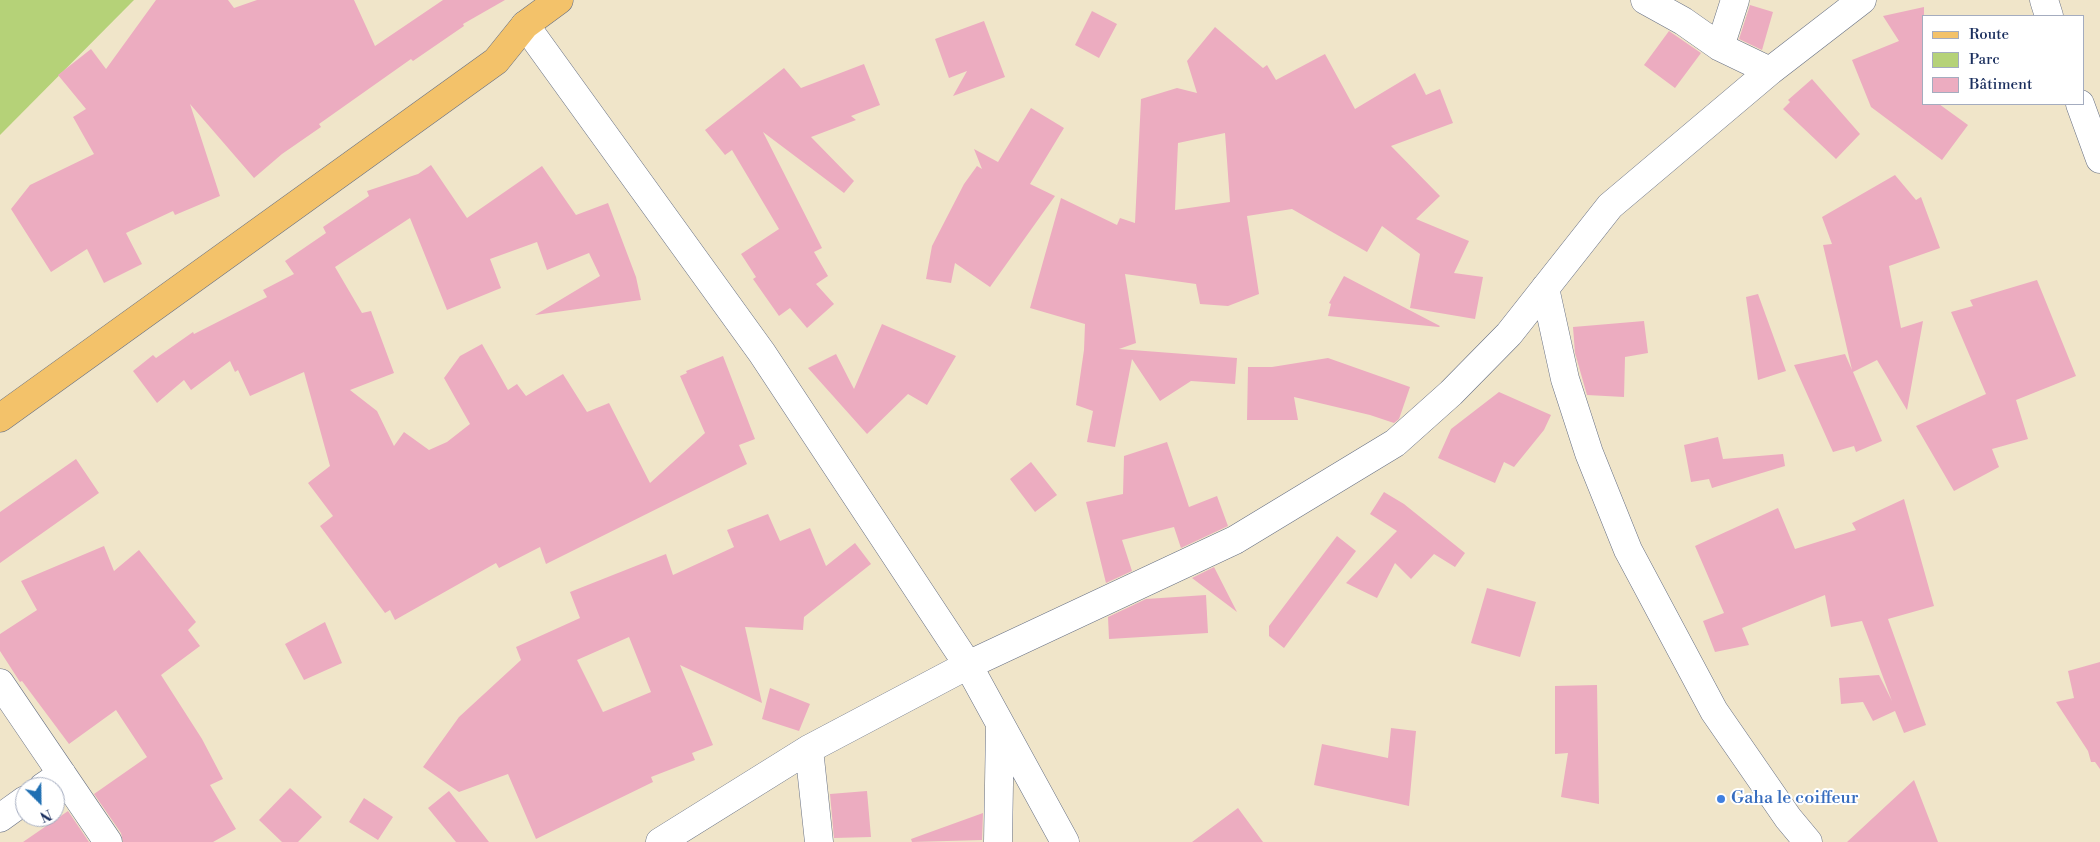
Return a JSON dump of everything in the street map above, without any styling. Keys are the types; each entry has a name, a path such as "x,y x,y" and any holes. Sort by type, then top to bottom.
{"main road":[{"path":"0,418 496,60 525,25 559,0"}],"street":[{"path":"1645,0 1684,21 1720,47 1770,71"},
{"path":"1720,47 1735,0"},
{"path":"660,842 809,749 968,665 1235,540 1395,443 1451,393 1510,334 1610,206 1770,71 1862,0"},
{"path":"2044,0 2049,15"},
{"path":"525,25 762,352 968,665 1065,842"},
{"path":"2080,105 2100,159"},
{"path":"1545,288 1566,379 1586,444 1628,550 1714,711 1788,818 1808,842"},
{"path":"0,683 50,777"},
{"path":"998,842 1000,724"},
{"path":"809,749 819,842"},
{"path":"65,794 108,842"},
{"path":"0,818 15,807"}],"green space":[{"path":"0,0 134,0 0,135"}],"building":[{"path":"156,0 228,0 234,8 257,0 354,0 375,46 443,0 505,0 463,24 464,26 413,61 411,59 319,124 321,127 282,154 254,178 190,104 220,196 175,215 173,211 126,233 142,264 104,283 87,249 51,272 11,209 30,185 94,154 73,117 86,109 58,75 91,49 106,69"},
{"path":"1750,5 1773,12 1762,50 1739,39"},
{"path":"1924,7 1924,15 1922,15 1922,105 1940,105 1968,125 1942,160 1871,107 1852,60 1899,41 1883,16"},
{"path":"1092,11 1117,24 1099,58 1075,45"},
{"path":"984,21 1005,77 953,96 967,71 949,78 935,39"},
{"path":"1215,27 1263,68 1267,65 1276,80 1325,54 1355,109 1415,73 1426,95 1440,89 1453,123 1391,146 1440,196 1416,219 1469,241 1454,273 1483,277 1475,319 1410,308 1420,254 1382,226 1367,252 1292,209 1247,216 1259,294 1228,306 1200,304 1196,284 1125,274 1136,343 1119,349 1237,358 1235,384 1191,381 1160,401 1132,359 1115,447 1087,442 1093,411 1076,405 1084,350 1085,324 1030,308 1061,198 1117,225 1120,218 1135,223 1141,99 1177,88 1197,93 1187,61","holes":["1225,133 1230,202 1175,210 1178,143"]},
{"path":"1669,31 1701,53 1675,88 1644,65"},
{"path":"864,64 880,105 851,116 856,120 811,137 854,181 844,193 763,132 822,248 814,252 828,276 816,284 834,304 807,328 790,308 779,316 753,279 756,277 741,254 779,229 732,150 725,155 705,130 784,68 801,88"},
{"path":"1812,79 1860,134 1836,159 1783,109 1790,102 1788,100"},
{"path":"1031,108 1064,128 1030,184 1055,196 990,287 955,263 951,283 926,279 932,246 964,184 977,166 982,169 974,149 998,162"},
{"path":"431,165 467,218 542,166 576,215 608,203 636,277 641,300 535,315 600,276 589,253 547,270 537,242 490,259 501,288 447,310 410,218 335,267 362,313 371,311 394,373 350,390 377,411 394,446 404,432 429,450 447,442 470,424 444,378 460,356 482,344 508,390 517,384 526,396 563,374 587,412 609,403 650,483 705,433 680,376 687,373 686,371 723,356 755,439 739,445 747,464 546,564 540,547 499,568 496,563 395,620 390,610 385,613 320,526 333,516 308,483 330,466 304,372 250,396 238,370 235,372 230,361 191,390 184,380 157,403 133,371 153,355 156,358 193,332 194,334 267,297 263,290 294,274 285,261 326,233 323,227 369,196 367,191 418,174"},
{"path":"1895,175 1916,200 1921,197 1940,248 1889,266 1901,328 1923,321 1907,410 1877,360 1853,372 1882,441 1856,452 1854,446 1833,452 1794,365 1845,354 1852,370 1823,245 1832,244 1822,217"},
{"path":"1344,276 1440,326 1328,316 1331,304 1329,303"},
{"path":"2037,280 2076,376 2016,400 2028,439 1992,449 1999,467 1954,491 1916,426 1986,394 1951,312 1973,306 1970,300"},
{"path":"1758,294 1786,371 1758,380 1746,297"},
{"path":"1644,321 1648,353 1625,357 1624,397 1587,395 1575,353 1573,327"},
{"path":"882,324 956,356 927,405 908,394 867,434 808,368 836,354 854,389"},
{"path":"1328,358 1410,387 1399,419 1394,423 1370,415 1294,397 1298,420 1247,420 1248,367 1272,367"},
{"path":"1499,392 1551,415 1544,430 1514,467 1504,462 1495,483 1438,458 1451,429"},
{"path":"1718,437 1723,459 1783,454 1785,466 1712,488 1709,479 1691,482 1684,445"},
{"path":"1167,442 1189,507 1217,496 1228,526 1181,548 1174,527 1122,540 1132,571 1106,583 1086,502 1123,494 1124,456"},
{"path":"76,459 99,493 0,563 0,512"},
{"path":"1031,462 1057,495 1035,512 1010,479"},
{"path":"1384,492 1404,504 1465,553 1455,567 1434,554 1411,579 1395,563 1377,598 1346,583 1397,531 1370,514"},
{"path":"1904,499 1934,606 1888,619 1926,725 1904,733 1895,711 1873,721 1863,702 1841,704 1839,678 1879,675 1892,701 1862,621 1831,627 1825,595 1742,628 1749,645 1715,652 1703,621 1724,613 1695,546 1778,508 1795,549 1856,530 1852,523"},
{"path":"768,514 780,541 810,528 826,566 855,543 871,564 804,617 803,630 745,627 762,703 680,665 713,745 692,753 695,760 651,777 653,782 536,839 508,774 459,792 423,767 459,717 521,660 516,647 580,618 570,592 666,554 673,575 734,547 727,530","holes":["629,637 651,692 603,712 577,660"]},
{"path":"1337,536 1356,551 1284,648 1269,636 1269,626"},
{"path":"104,546 114,571 139,550 196,622 188,630 200,646 161,675 202,739 223,779 210,785 236,829 213,842 123,842 121,833 94,794 147,757 116,710 69,744 22,681 20,682 0,651 0,634 37,610 21,581"},
{"path":"1214,567 1237,612 1192,578"},
{"path":"1487,588 1536,602 1520,657 1471,643"},
{"path":"1206,595 1208,633 1109,639 1108,617 1146,599"},
{"path":"325,622 342,663 304,680 285,644"},
{"path":"2100,662 2100,769 2095,762 2091,762 2088,751 2056,702 2074,698 2068,671"},
{"path":"1597,685 1599,804 1561,797 1568,753 1555,754 1555,686"},
{"path":"770,688 810,704 799,731 762,719"},
{"path":"1391,728 1416,731 1409,806 1314,785 1322,744 1388,758"},
{"path":"1914,780 1938,842 1847,842"},
{"path":"290,788 322,817 298,842 282,842 259,820"},
{"path":"449,791 489,842 456,842 428,808"},
{"path":"867,791 871,837 834,838 830,794"},
{"path":"364,798 393,817 378,840 349,822"},
{"path":"1238,808 1263,842 1192,842"},
{"path":"68,811 89,842 23,842 45,827 65,827 65,813"},
{"path":"983,813 982,840 912,842 911,839"}],"place":[{"name":"Gaha le coiffeur","path":"1721,799"}]}
